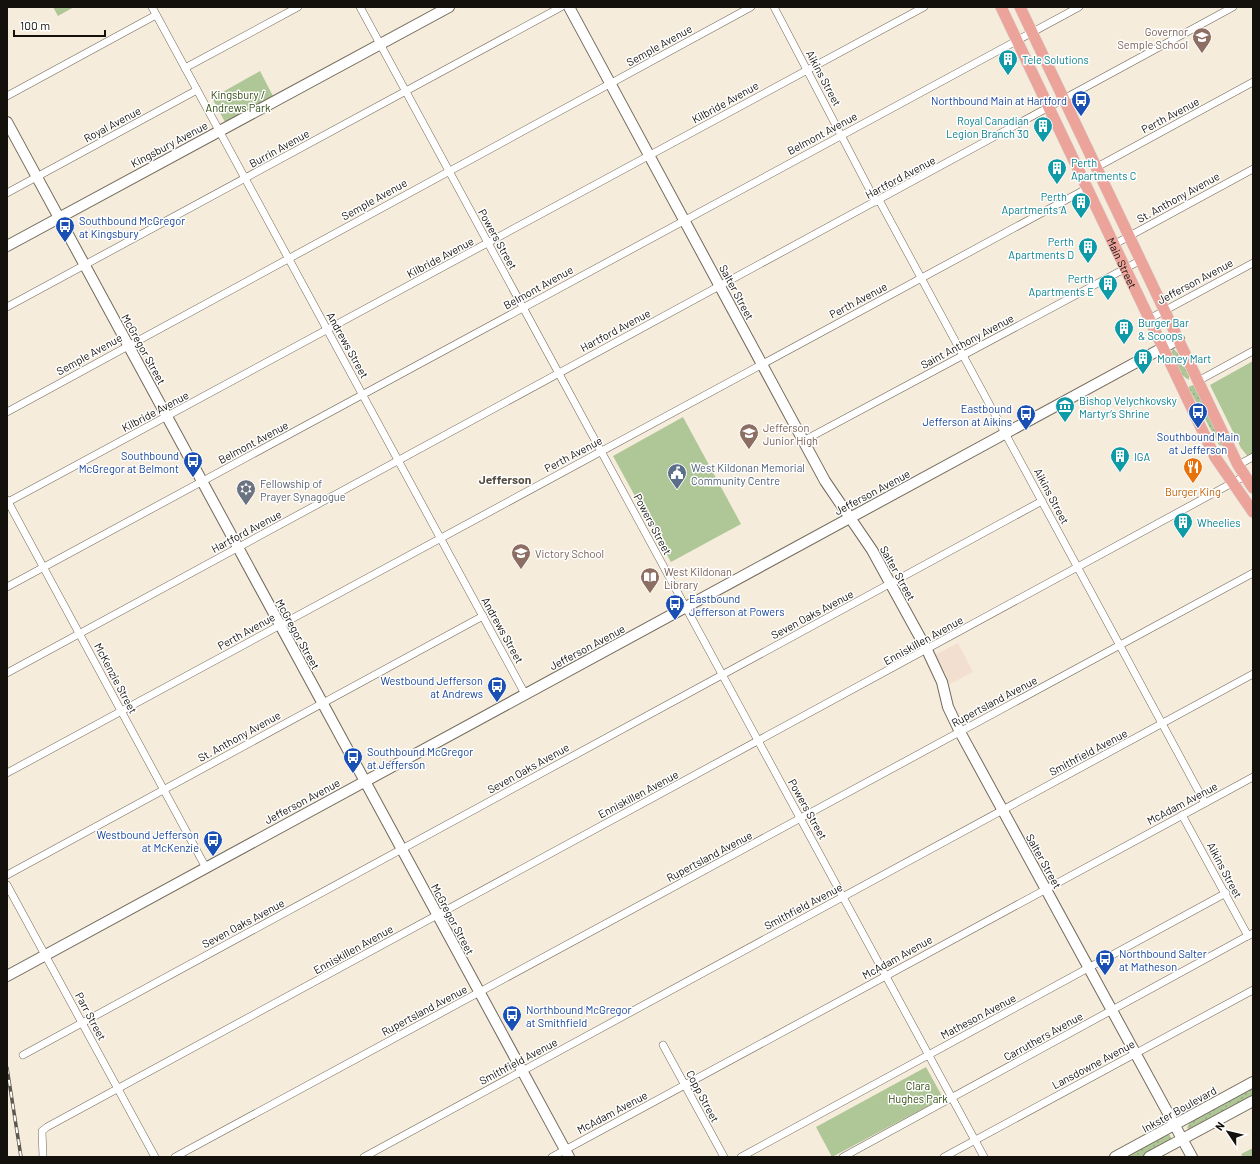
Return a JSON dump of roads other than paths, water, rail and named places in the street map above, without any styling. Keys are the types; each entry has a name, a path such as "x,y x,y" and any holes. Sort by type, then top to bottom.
{"main road":[{"name":"Kingsbury Avenue","path":"7,246 449,7"},
{"name":"Salter Street","path":"569,7 825,481 872,550 927,650 938,673 948,707 960,732 1192,1157"},
{"name":"Main Street","path":"1001,7 1086,189 1208,443 1215,457 1253,512"},
{"name":"Main Street","path":"1020,7 1238,465 1253,488"},
{"name":"McGregor Street","path":"7,122 567,1153"},
{"path":"1074,162 1083,168 1092,169 1096,167"},
{"path":"1086,189 1091,186 1098,187 1108,192"},
{"name":"Jefferson Avenue","path":"7,976 205,866 366,781 1179,339"},
{"path":"1208,443 1222,449 1229,445"},
{"name":"Inkster Boulevard","path":"1115,1157 1253,1082"},
{"path":"1149,1157 1253,1101"}],"street":[{"name":"Andrews Street","path":"152,7 525,694"},
{"path":"185,68 298,7"},
{"name":"Powers Street","path":"360,7 984,1157"},
{"name":"Burrin Avenue","path":"7,307 561,7"},
{"name":"Semple Avenue","path":"7,412 751,7"},
{"name":"Aikins Street","path":"774,7 841,136 922,278 1205,803"},
{"name":"Kilbride Avenue","path":"8,501 488,244 924,7"},
{"name":"Belmont Avenue","path":"7,587 523,308 684,219 1079,7"},
{"name":"Hartford Avenue","path":"7,673 1049,108 1224,9 1233,7"},
{"path":"7,96 156,14"},
{"name":"Perth Avenue","path":"1096,167 1253,82"},
{"name":"Royal Avenue","path":"7,193 197,90"},
{"name":"St. Anthony Avenue","path":"1113,245 1253,169"},
{"name":"Perth Avenue","path":"7,773 1086,189"},
{"name":"Saint Anthony Avenue","path":"804,441 1141,260"},
{"name":"Jefferson Avenue","path":"1149,319 1253,263"},
{"path":"1198,381 1253,351"},
{"path":"1238,465 1253,457"},
{"name":"Enniskillen Avenue","path":"44,1157 41,1136 42,1131 1233,484 1245,476"},
{"name":"McKenzie Street","path":"8,501 205,866"},
{"name":"Seven Oaks Avenue","path":"23,1055 1042,501"},
{"name":"Rupertsland Avenue","path":"176,1157 1253,573"},
{"name":"St. Anthony Avenue","path":"7,875 483,616"},
{"name":"Smithfield Avenue","path":"364,1157 1253,674"},
{"name":"McAdam Avenue","path":"552,1157 567,1153 685,1085 1253,777"},
{"name":"Aikins Street","path":"1182,815 1226,894 1251,934"},
{"name":"Parr Street","path":"7,885 155,1157"},
{"name":"Matheson Avenue","path":"741,1157 1226,894"},
{"name":"Carruthers Avenue","path":"842,1157 1251,934"},
{"name":"Lansdowne Avenue","path":"944,1157 1253,990"},
{"name":"Copp Street","path":"663,1045 724,1157"}],"railway":[{"path":"7,1068 21,1157"}],"place":[{"name":"Governor Semple School","path":"1202,54"},
{"name":"Tele Solutions","path":"1008,76"},
{"name":"Northbound Main at Hartford","path":"1081,117"},
{"name":"Royal Canadian Legion Branch 30","path":"1043,143"},
{"name":"Perth Apartments C","path":"1057,185"},
{"name":"Perth Apartments A","path":"1081,219"},
{"name":"Southbound McGregor at Kingsbury","path":"65,243"},
{"name":"Perth Apartments D","path":"1088,264"},
{"name":"Perth Apartments E","path":"1108,301"},
{"name":"Burger Bar & Scoops","path":"1124,345"},
{"name":"Money Mart","path":"1143,375"},
{"name":"Bishop Velychkovsky Martyr’s Shrine","path":"1065,423"},
{"name":"Southbound Main at Jefferson","path":"1198,429"},
{"name":"Eastbound Jefferson at Aikins","path":"1026,431"},
{"name":"Jefferson Junior High","path":"749,450"},
{"name":"IGA","path":"1120,473"},
{"name":"Southbound McGregor at Belmont","path":"193,478"},
{"name":"Burger King","path":"1193,484"},
{"name":"West Kildonan Memorial Community Centre","path":"677,490"},
{"name":"Fellowship of Prayer Synagogue","path":"246,506"},
{"name":"Wheelies","path":"1183,539"},
{"name":"Victory School","path":"521,570"},
{"name":"West Kildonan Library","path":"650,594"},
{"name":"Eastbound Jefferson at Powers","path":"675,621"},
{"name":"Westbound Jefferson at Andrews","path":"497,703"},
{"name":"Southbound McGregor at Jefferson","path":"353,774"},
{"name":"Westbound Jefferson at McKenzie","path":"213,857"},
{"name":"Northbound Salter at Matheson","path":"1105,976"},
{"name":"Northbound McGregor at Smithfield","path":"512,1032"}],"district":[{"name":"Jefferson","path":"505,479"}],"park label":[{"name":"Kingsbury / Andrews Park","path":"238,100"},
{"name":"Clara Hughes Park","path":"918,1091"}]}
